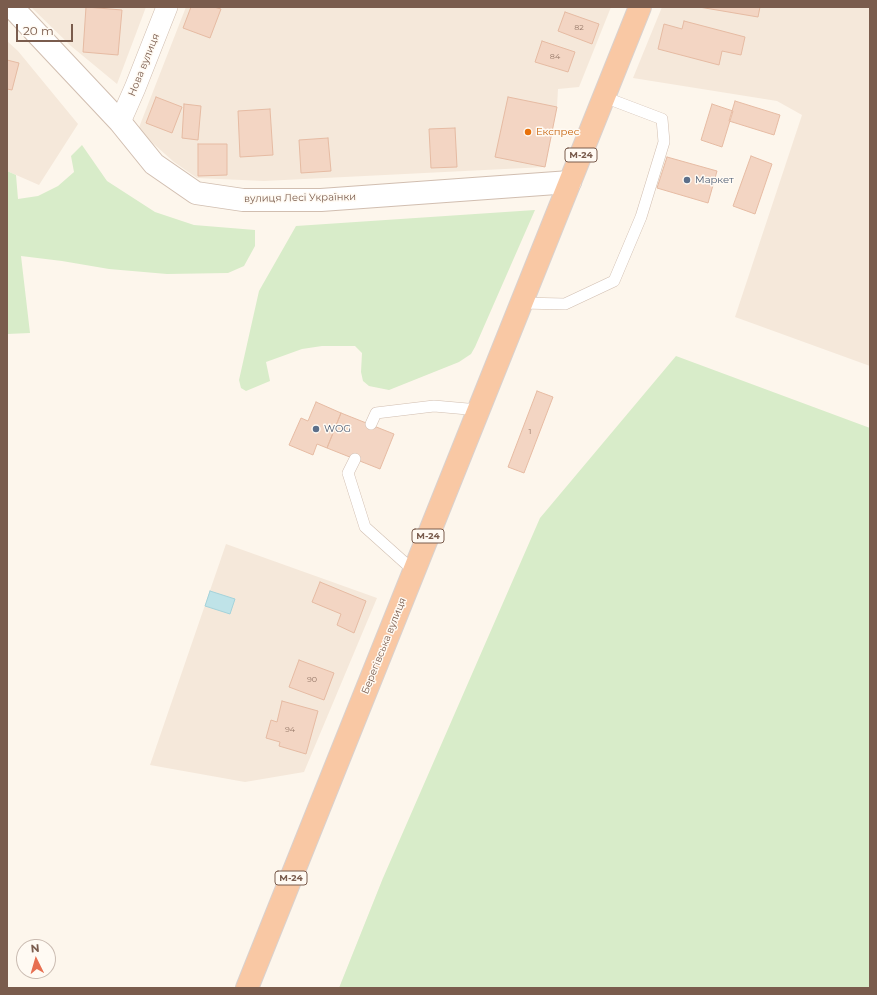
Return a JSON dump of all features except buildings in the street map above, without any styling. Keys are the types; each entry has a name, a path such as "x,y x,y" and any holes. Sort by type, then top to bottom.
{"highway":[{"name":"М-24","path":"521,303 640,7"},
{"name":"Берегівська вулиця","path":"247,988 521,303"}],"street":[{"name":"вулиця Лесі Українки","path":"12,7 120,122 154,164 196,193 243,200 321,200 570,182"},
{"name":"Нова вулиця","path":"120,122 167,7"}],"lane":[{"path":"521,303 566,304 614,281 641,218 664,142 662,119 604,97"},
{"path":"371,424 376,414 434,406 479,410"},
{"path":"355,459 348,473 365,527 414,572"}],"shaded area":[{"path":"31,7 146,7 117,84 71,46"},
{"path":"186,7 611,7 579,87 558,89 557,107 545,167 264,181 197,178 174,162 138,130"},
{"path":"662,7 870,7 870,366 735,317 802,115 777,101 633,78"},
{"path":"7,41 18,51 78,124 39,185 7,171"},
{"path":"226,544 377,598 304,772 245,782 150,765"}],"green space":[{"path":"82,145 107,181 155,212 194,225 255,230 255,246 244,266 228,273 167,274 109,269 21,256 30,333 7,334 7,171 16,175 18,199 38,196 58,186 74,172 71,156"},
{"path":"535,210 475,347 471,354 459,362 389,390 369,386 363,381 361,372 362,353 355,346 322,346 302,349 266,362 270,381 246,391 241,388 239,380 259,291 296,226"},
{"path":"676,356 870,428 870,988 339,988 383,878 540,518"}],"water":[{"path":"210,591 235,599 230,614 205,606"}],"place":[{"name":"Експрес","path":"528,132"},
{"name":"Маркет","path":"687,180"},
{"name":"WOG","path":"316,429"}]}
